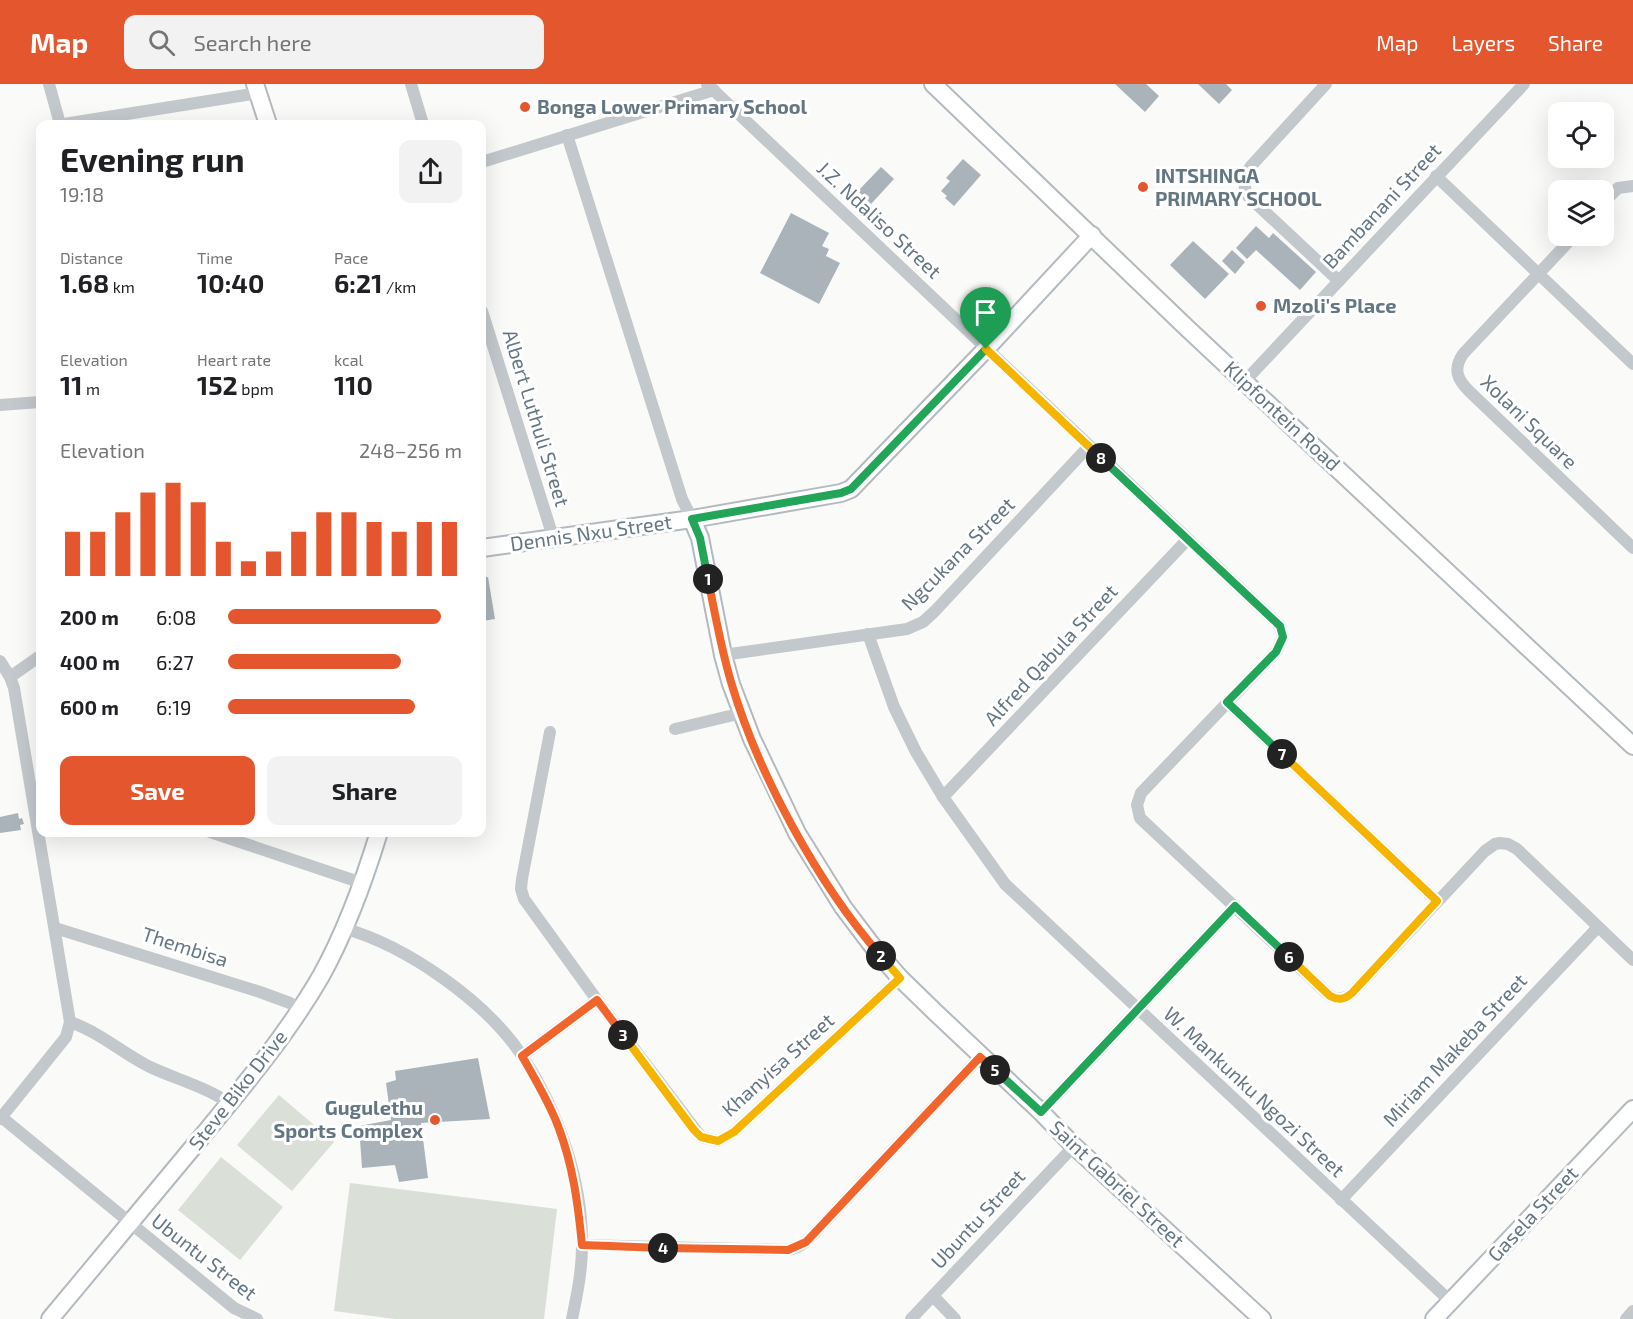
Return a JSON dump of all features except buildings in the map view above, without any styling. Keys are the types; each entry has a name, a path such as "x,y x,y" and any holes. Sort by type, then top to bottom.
{"street":[{"path":"49,84 61,120"},
{"path":"411,84 422,120"},
{"name":"Klipfontein Road","path":"933,84 1633,746"},
{"path":"1326,84 1251,166 1245,177 1244,186 1248,196 1339,281"},
{"name":"Bambanani Street","path":"1245,381 1524,84"},
{"path":"486,161 710,87"},
{"name":"J.Z. Ndaliso Street","path":"710,87 1277,623 1283,633 1282,642 1276,652 1227,702"},
{"path":"84,120 257,88 267,120"},
{"path":"567,135 682,499 692,519"},
{"path":"1436,176 1633,364"},
{"path":"1614,192 1618,188 1633,186"},
{"name":"Dennis Nxu Street","path":"486,547 692,519 841,493 851,489 1092,235"},
{"name":"Xolani Square","path":"1565,246 1462,354 1457,365 1457,375 1469,391 1633,548"},
{"name":"Albert Luthuli Street","path":"486,324 553,537"},
{"path":"0,405 36,402"},
{"name":"Ngcukana Street","path":"723,655 908,629 923,622 1089,446"},
{"name":"Saint Gabriel Street","path":"692,519 700,538 723,655 742,713 762,764 797,833 843,907 900,978 980,1057 1262,1319"},
{"name":"Alfred Qabula Street","path":"943,797 1187,540"},
{"name":"W. Mankunku Ngozi Street","path":"868,634 894,707 916,752 943,797 1005,884 1450,1301"},
{"path":"10,677 36,659"},
{"path":"0,661 10,677 35,779"},
{"path":"1437,901 1227,702 1139,797 1137,810 1140,818 1330,996 1341,999 1352,993 1437,901 1490,846 1495,844 1508,844 1517,849 1633,960"},
{"path":"675,729 742,713"},
{"name":"Khanyisa Street","path":"549,732 521,889 524,899 701,1137 718,1141 734,1132 900,978"},
{"path":"0,1118 66,1037 70,1022 43,837"},
{"path":"225,837 362,883"},
{"name":"Steve Biko Drive","path":"50,1319 229,1103 300,1011 322,974 343,928 362,883 377,837"},
{"path":"1041,1112 1235,906"},
{"name":"Miriam Makeba Street","path":"1341,1200 1598,927"},
{"name":"Thembisa","path":"55,928 260,992 290,1004 300,1011"},
{"path":"343,928 375,940 424,966 456,988 474,1002 522,1056 558,1124 574,1180 582,1245 572,1319"},
{"path":"522,1056 597,1000"},
{"path":"70,1022 101,1035 148,1066 208,1090 229,1103"},
{"path":"582,1245 788,1250 798,1247 806,1242 980,1057"},
{"name":"Gasela Street","path":"1434,1319 1633,1109"},
{"name":"Ubuntu Street","path":"0,1118 234,1308 256,1319"},
{"name":"Ubuntu Street","path":"911,1319 1074,1146"},
{"path":"933,1296 955,1319"},
{"path":"1626,1319 1633,1311"}],"shaded area":[{"path":"279,1095 334,1142 292,1191 237,1145"},
{"path":"221,1157 283,1207 240,1260 178,1210"},
{"path":"350,1183 557,1209 544,1319 395,1319 334,1311"}],"place":[{"name":"Bonga Lower Primary School","path":"525,107"},
{"name":"INTSHINGA PRIMARY SCHOOL","path":"1143,187"},
{"name":"Mzoli's Place","path":"1261,306"},
{"name":"Gugulethu Sports Complex","path":"435,1120"}],"route":[{"path":"986,349 1280,626 1283,637 1276,652 1227,702 1437,901 1352,993 1341,999 1330,996 1235,906 1041,1112 980,1057 806,1242 798,1247 788,1250 582,1245 574,1180 567,1151 558,1124 522,1056 597,1000 694,1130 701,1137 718,1141 734,1132 900,978 843,907 797,833 762,764 731,684 698,529 692,519 841,493 851,489 986,349"}]}
